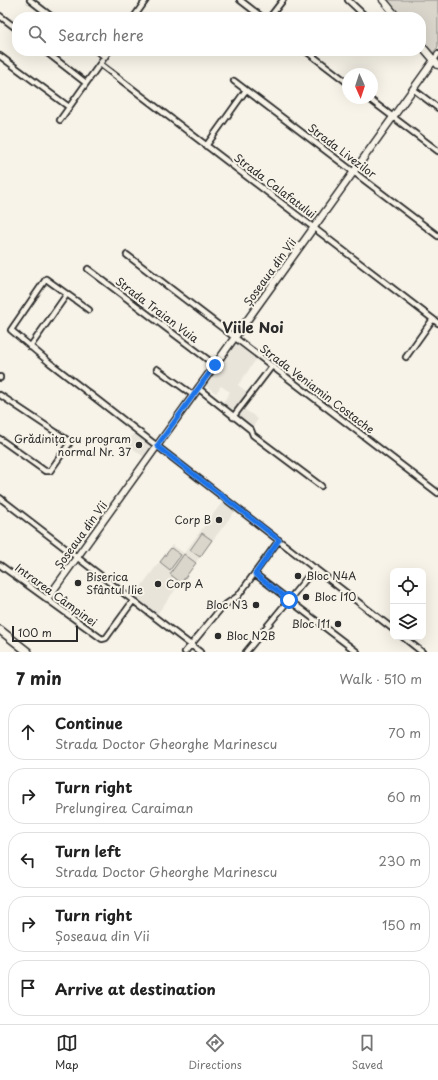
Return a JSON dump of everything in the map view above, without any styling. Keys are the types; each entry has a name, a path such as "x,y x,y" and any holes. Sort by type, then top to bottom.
{"main road":[{"path":"0,630 28,652"}],"street":[{"path":"30,0 46,12"},
{"path":"138,12 146,0"},
{"path":"240,0 246,2 257,12"},
{"path":"274,12 283,0"},
{"path":"348,0 361,12"},
{"path":"383,0 393,12"},
{"path":"0,16 12,25"},
{"path":"426,51 438,65"},
{"name":"Șoseaua din Vii","path":"47,599 438,54"},
{"path":"0,56 69,107"},
{"path":"51,56 86,83"},
{"path":"313,56 342,78"},
{"path":"60,120 105,57"},
{"name":"Strada Calafatului","path":"100,64 438,323"},
{"name":"Strada Livezilor","path":"234,81 438,236"},
{"path":"413,89 438,108"},
{"path":"206,146 246,90"},
{"path":"376,104 438,151"},
{"name":"Strada Veniamin Costache","path":"127,255 438,493"},
{"name":"Strada Traian Vuia","path":"88,269 215,365"},
{"path":"89,310 46,279 11,330 30,347 390,627"},
{"path":"30,347 67,294"},
{"path":"406,357 433,319"},
{"path":"233,417 272,366"},
{"path":"157,369 192,395"},
{"path":"198,388 251,430 254,435 321,486"},
{"path":"0,395 69,441 69,444 50,471 45,471 0,439"},
{"path":"0,498 200,652"},
{"path":"185,652 222,607 238,596 279,540"},
{"name":"Intrarea Câmpinei","path":"0,565 102,639 106,638 133,601"},
{"path":"246,652 315,568"},
{"path":"255,574 357,652"},
{"path":"407,640 422,652"}],"shaded area":[{"path":"386,0 438,0 438,47 432,54 426,47 426,12 396,12"},
{"path":"236,343 257,358 238,385 248,393 239,405 258,419 252,428 221,405 230,392 221,386 216,393 206,386"},
{"name":"Grădinița cu program normal Nr. 37","path":"134,433 152,447 144,457 126,443"},
{"path":"223,501 235,511 157,614 134,596 172,545 184,553"},
{"path":"202,533 212,540 200,557 190,550"},
{"path":"171,548 181,555 170,570 160,562"},
{"path":"184,554 196,563 181,583 170,574"}],"place":[{"name":"Grădinița cu program normal Nr. 37","path":"139,445"},
{"name":"Corp B","path":"219,520"},
{"name":"Bloc N4A","path":"298,576"},
{"name":"Biserica Sfântul Ilie","path":"78,583"},
{"name":"Corp A","path":"158,584"},
{"name":"Bloc I10","path":"306,597"},
{"name":"Bloc N3","path":"256,605"},
{"name":"Bloc I11","path":"338,624"},
{"name":"Bloc N2B","path":"218,636"}],"district":[{"name":"Viile Noi","path":"253,328"}],"route":[{"path":"215,365 192,395 157,446 279,540 255,574 289,600"}]}
